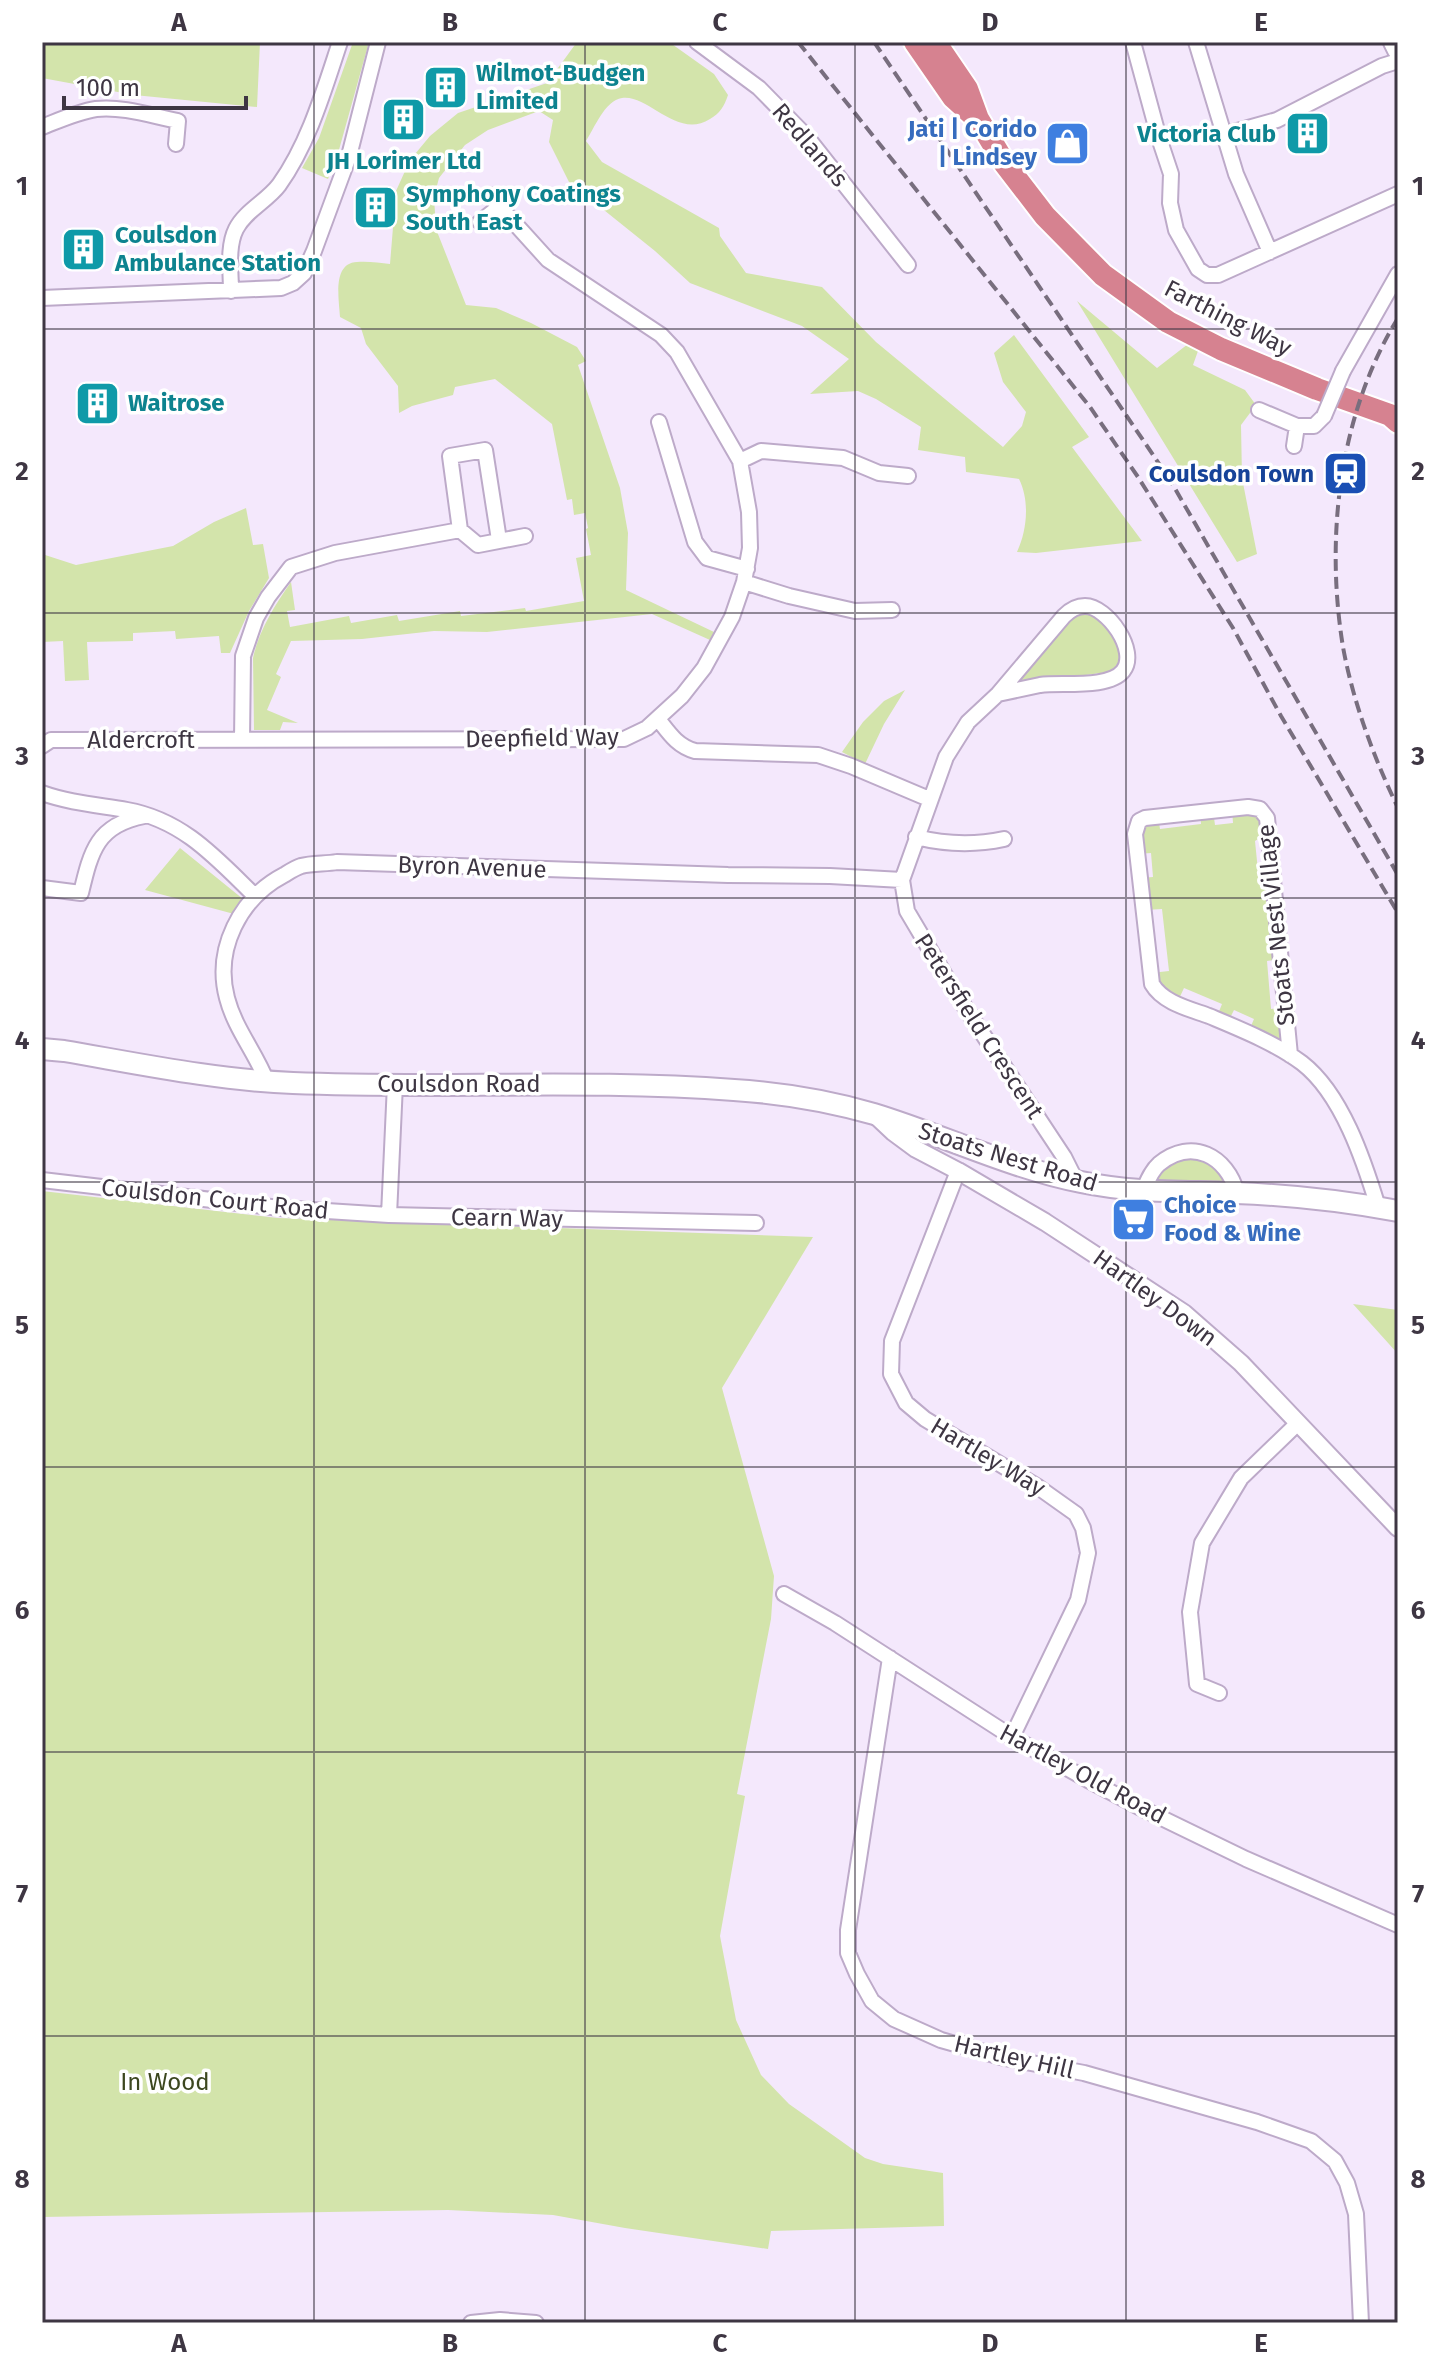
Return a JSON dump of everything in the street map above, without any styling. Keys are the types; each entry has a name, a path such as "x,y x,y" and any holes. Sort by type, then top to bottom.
{"highway":[{"name":"Farthing Way","path":"932,46 967,89 978,119 1005,164 1045,216 1103,275 1168,322 1221,349 1395,418"}],"main road":[{"path":"1394,42 1398,50"},
{"name":"Coulsdon Road","path":"42,1049 267,1082 573,1084 732,1090 799,1097 875,1115"},
{"name":"Stoats Nest Road","path":"875,1115 1031,1169 1076,1181 1143,1191 1292,1196 1388,1209"}],"street":[{"path":"231,291 231,252 235,232 244,218 283,178 314,119 340,42"},
{"path":"42,298 231,291 281,288 293,283 304,273 349,156 378,42"},
{"name":"Redlands","path":"697,42 759,88 807,137 908,265"},
{"path":"1133,42 1171,174 1170,203 1176,230 1198,269 1207,275 1218,275 1398,194"},
{"path":"1196,42 1236,174 1270,252"},
{"path":"1223,135 1277,120 1382,66 1398,61"},
{"path":"42,127 78,113 119,109 178,121 176,144"},
{"name":"Deepfield Way","path":"242,740 624,739 647,728 682,696 704,668 732,617 750,548 749,512 740,461 677,352 661,335 548,260 494,201 480,222"},
{"path":"1259,410 1297,426 1314,426 1324,416 1343,371 1398,274"},
{"path":"659,422 695,542 707,558 789,596 855,611 892,610"},
{"path":"1294,446 1297,426"},
{"path":"499,540 485,450 450,456 460,530 478,545 525,536"},
{"path":"740,461 761,451 802,454 843,458 879,473 908,476"},
{"path":"242,740 243,656 256,618 291,567 335,553 460,530"},
{"path":"902,880 946,757 968,722 998,694 1064,616 1084,606 1094,608 1128,648 1124,671 1105,681 1042,685 998,694"},
{"path":"658,719 684,748 695,751 818,755 929,799"},
{"name":"Aldercroft","path":"42,746 51,740 242,740"},
{"path":"42,793 83,805 130,810 178,827 215,856 254,895"},
{"name":"Stoats Nest Village","path":"1290,1055 1267,818 1260,809 1248,807 1139,821 1135,834 1152,984 1156,992 1248,1033 1305,1065 1339,1109 1388,1209"},
{"path":"42,888 81,893 90,856 98,840 128,819 146,816"},
{"path":"916,837 935,842 995,846"},
{"name":"Byron Avenue","path":"267,1082 227,998 222,964 233,926 254,895 266,884 300,866 337,862 902,880"},
{"name":"Petersfield Crescent","path":"902,880 907,911 955,992 1058,1147 1076,1181"},
{"path":"389,1215 395,1084"},
{"name":"Hartley Down","path":"875,1115 916,1149 1098,1256 1184,1313 1241,1363 1398,1528"},
{"path":"1143,1191 1159,1164 1184,1152 1200,1152 1215,1157 1227,1169 1234,1179 1237,1193"},
{"name":"Hartley Way","path":"958,1171 892,1341 891,1374 906,1403 925,1419 1038,1487 1076,1514 1083,1528 1088,1553 1078,1600 1012,1737"},
{"name":"Coulsdon Court Road","path":"42,1180 280,1208 389,1215"},
{"name":"Cearn Way","path":"389,1215 756,1223"},
{"path":"1219,1693 1197,1684 1190,1612 1202,1543 1241,1478 1298,1423"},
{"name":"Hartley Old Road","path":"784,1594 835,1623 1012,1737 1141,1808 1309,1888 1398,1925"},
{"name":"Hartley Hill","path":"890,1658 848,1930 848,1953 872,2001 894,2019 941,2040 1005,2058 1084,2073 1257,2122 1311,2141 1335,2161 1347,2183 1356,2214 1361,2323"},
{"path":"471,2323 500,2320 536,2323"}],"green space":[{"path":"42,42 260,42 257,107 134,95 42,78"},
{"path":"353,42 369,42 328,179 302,168 319,138"},
{"path":"577,42 669,42 714,74 728,95 716,114 698,124 675,121 632,99 616,100 605,109 586,141 602,162 719,228 720,236 746,273 822,287 876,342 1003,447 1022,426 1026,412 1003,382 994,353 1014,335 1089,437 1072,447 1142,541 1036,553 1017,552 1026,516 1025,497 1019,479 966,472 965,457 918,450 921,427 858,391 810,394 849,359 802,326 690,283 569,182 549,142 553,120 539,111 488,130 465,145 439,178 434,197 436,229 466,305 496,308 577,347 586,361 578,365 620,488 628,533 626,590 714,632 710,640 652,614 487,632 434,631 362,639 291,641 276,674 281,677 267,710 298,723 283,722 280,730 254,730 253,658 263,628 291,582 295,610 287,611 290,627 349,616 351,623 397,615 399,621 460,611 461,616 525,608 526,611 584,601 576,558 591,555 588,528 585,513 574,515 572,499 567,500 552,424 495,379 455,387 453,395 412,406 399,413 398,386 366,344 361,328 340,317 338,292 340,275 349,264 390,264 396,191 410,160 430,136 458,113 547,83"},
{"path":"1077,301 1157,368 1188,344 1198,351 1193,365 1245,390 1256,405 1241,425 1242,478 1257,554 1237,562"},
{"path":"246,508 253,545 263,544 269,578 249,611 230,653 221,653 219,636 176,639 175,631 133,633 133,641 87,642 89,680 65,681 63,641 42,642 42,554 76,565 173,546"},
{"path":"1088,611 1106,625 1117,644 1123,659 1115,671 1017,682 1073,616"},
{"path":"905,690 865,764 842,752 863,722 884,701"},
{"path":"1232,809 1260,809 1268,833 1255,841 1259,881 1273,885 1279,959 1267,961 1271,1009 1285,1007 1290,1055 1248,1033 1254,1019 1234,1010 1227,1024 1216,1019 1222,1004 1184,988 1177,1003 1163,997 1151,973 1169,971 1162,909 1145,910 1140,878 1153,877 1151,853 1138,854 1137,827 1158,817 1160,829 1201,824 1200,812 1213,811 1215,825 1233,823"},
{"path":"180,848 243,899 234,914 145,890"},
{"path":"1206,1157 1231,1183 1151,1181 1171,1160"},
{"name":"In Wood","path":"42,1191 278,1218 813,1237 722,1388 774,1576 771,1619 737,1794 745,1796 720,1936 736,2020 761,2075 789,2104 865,2158 883,2164 943,2173 944,2226 771,2231 768,2249 553,2215 448,2210 42,2217"},
{"path":"1353,1304 1398,1310 1398,1354"}],"railway":[{"path":"798,42 1090,407 1233,628 1281,716 1398,913"},
{"path":"874,42 1170,480 1398,875"},
{"path":"1398,318 1378,355 1350,435 1337,520 1336,563 1343,647 1352,688 1373,750 1398,808"}],"place":[{"name":"Wilmot-Budgen Limited","path":"445,87"},
{"name":"JH Lorimer Ltd","path":"404,119"},
{"name":"Victoria Club","path":"1307,134"},
{"name":"Jati | Corido | Lindsey","path":"1068,143"},
{"name":"Symphony Coatings South East","path":"375,208"},
{"name":"Coulsdon Ambulance Station","path":"84,249"},
{"name":"Waitrose","path":"97,403"},
{"name":"Coulsdon Town","path":"1345,474"},
{"name":"Choice Food & Wine","path":"1133,1219"}]}
